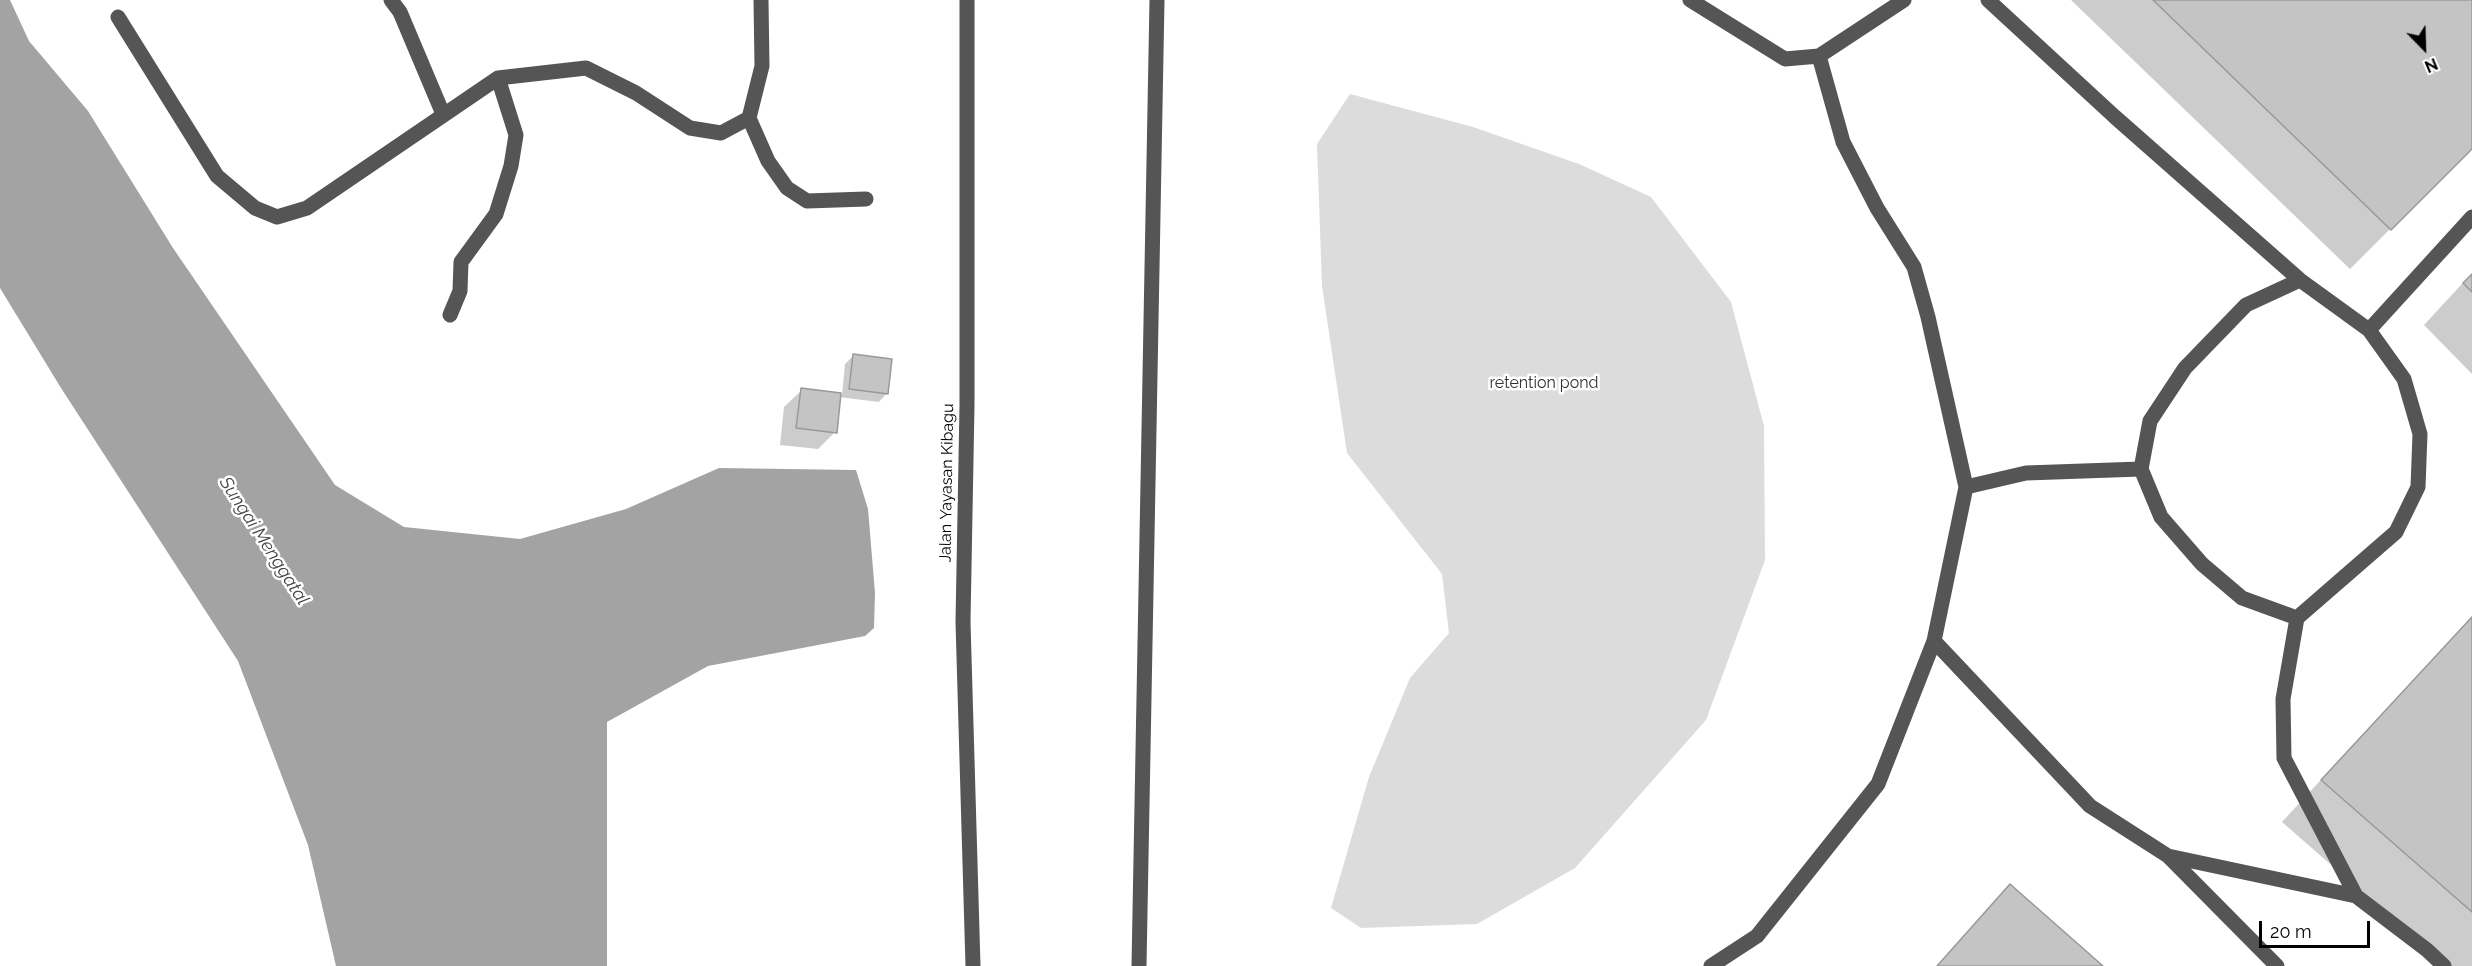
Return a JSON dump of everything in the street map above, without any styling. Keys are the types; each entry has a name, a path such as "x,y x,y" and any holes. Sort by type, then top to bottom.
{"street":[{"path":"391,0 400,12 443,114"},
{"path":"761,0 762,66 749,118 768,161 787,188 807,201 866,199"},
{"name":"Jalan Yayasan Kibagu","path":"967,0 967,405 963,622 973,966"},
{"path":"1139,966 1157,0"},
{"path":"1690,0 1785,59 1819,57 1904,0"},
{"path":"1988,0 2115,117 2300,280 2369,330 2404,379 2420,435 2418,487 2396,532 2296,618 2283,699 2284,758 2356,896"},
{"path":"118,17 217,176 255,208 277,217 307,208 498,78 585,68 636,93 690,128 721,133 749,118"},
{"path":"1711,966 1756,936 1878,784 1934,641 1966,487 1928,317 1914,267 1877,208 1843,142 1819,57"},
{"path":"450,315 460,291 461,262 496,214 511,166 516,135 498,78"},
{"path":"2369,330 2472,217"},
{"path":"2296,618 2242,598 2202,564 2161,516 2141,469 2150,421 2185,368 2246,305 2300,280"},
{"path":"1966,487 2026,474 2141,469"},
{"path":"1934,641 2090,806 2169,856 2277,966"},
{"path":"2169,856 2356,896 2427,950 2444,966"}],"green space":[{"name":"retention pond","path":"1350,94 1473,127 1579,164 1651,197 1731,302 1764,426 1765,560 1706,720 1575,868 1477,924 1361,928 1331,908 1369,777 1410,678 1449,633 1442,574 1347,453 1322,286 1317,144"}],"water":[{"name":"Sungai Menggatal","path":"0,0 10,0 29,41 88,111 173,248 335,485 404,527 520,539 626,509 719,468 856,470 868,509 875,593 874,628 865,636 708,666 607,722 607,966 336,966 308,845 238,661 61,388 0,288"}],"building":[{"path":"2153,0 2472,0 2472,149 2391,230"},
{"path":"2472,274 2472,292 2463,283"},
{"path":"853,354 892,359 888,394 849,389"},
{"path":"801,388 841,393 837,433 796,428"},
{"path":"2472,617 2472,912 2321,780"},
{"path":"2010,884 2103,966 1937,966"}]}
